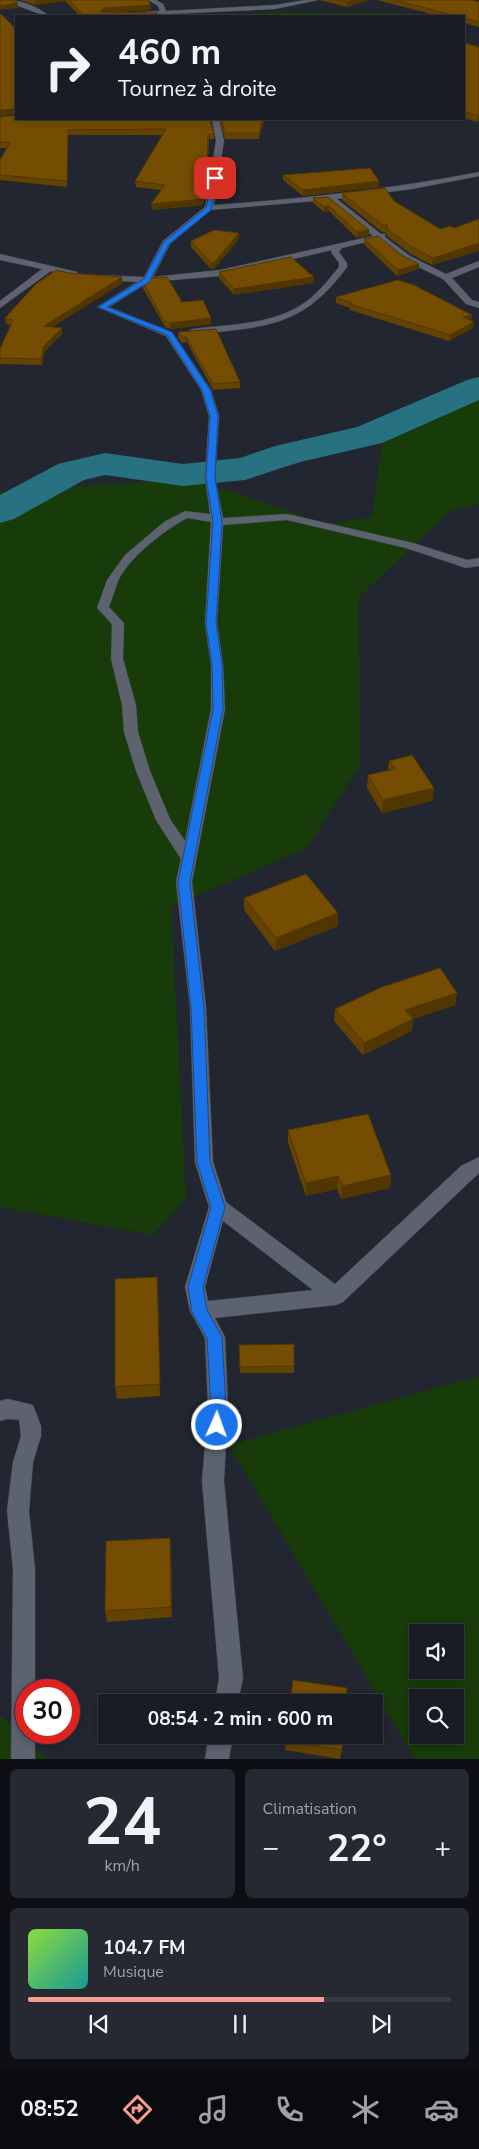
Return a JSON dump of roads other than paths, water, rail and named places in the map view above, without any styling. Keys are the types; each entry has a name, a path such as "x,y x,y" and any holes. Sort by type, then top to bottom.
{"street":[{"path":"9,0 28,6 44,15"},
{"path":"151,0 161,4 165,15 275,7 315,0"},
{"path":"246,1 252,8"},
{"path":"205,121 215,120 220,141 209,208"},
{"path":"338,247 335,252 343,263 343,267 317,299 292,315 260,324 169,334 102,307 147,280 166,243 209,208 329,197 437,183 479,174"},
{"path":"329,197 382,236 407,258 446,277 469,302 479,306"},
{"path":"90,276 147,280 220,273 382,236"},
{"path":"0,257 80,275"},
{"path":"446,277 479,264"},
{"path":"0,306 48,268"},
{"path":"169,334 206,390 214,416 211,472 217,520 211,623 217,665 218,709 184,882 198,1007 204,1162 218,1207 196,1287 200,1312 215,1337 218,1407 213,1481 231,1678 228,1694"},
{"path":"189,859 163,820 144,772 131,732 129,705 117,659 118,623 104,608 113,580 129,557 168,524 185,514 217,520 286,517 409,545 466,564 479,562"},
{"path":"200,1312 336,1296 467,1171 479,1164"},
{"path":"218,1207 336,1296"},
{"path":"0,1410 8,1409 26,1412 31,1426 31,1436 23,1462 18,1511 24,1569 24,1759"},
{"path":"217,1759 220,1744"}],"waterway":[{"path":"0,511 71,472 105,464 183,475 245,469 288,454 369,435 479,387"}]}
